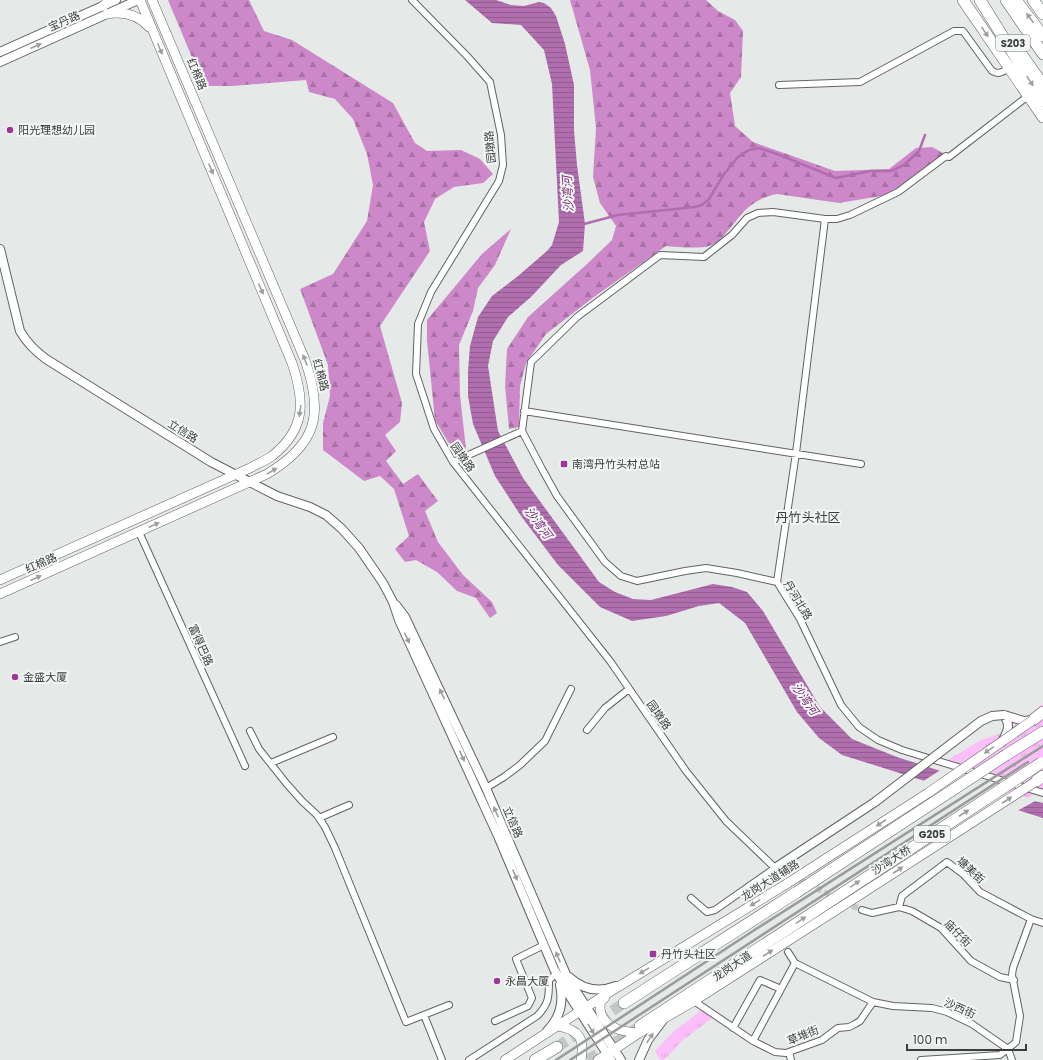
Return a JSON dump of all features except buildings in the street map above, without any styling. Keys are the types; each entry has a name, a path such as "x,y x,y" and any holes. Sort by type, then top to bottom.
{"highway":[{"path":"963,0 1043,117"},
{"path":"980,0 1043,101"},
{"name":"S203","path":"984,0 1043,85"},
{"name":"S203","path":"1006,0 1043,54"},
{"path":"1016,0 1043,36"},
{"path":"1033,0 1043,14"},
{"path":"1033,720 1043,713"},
{"name":"G205","path":"624,1003 1043,732"},
{"name":"沙湾大桥","path":"826,910 1042,762"},
{"path":"877,840 928,793"},
{"name":"龙岗大道","path":"640,1029 826,910"},
{"path":"535,1060 557,1047"}],"main road":[{"name":"红棉路","path":"0,580 235,474 271,456 286,442 296,426 300,411 301,395 292,363 139,0"},
{"name":"红棉路","path":"0,594 250,482 282,466 296,454 306,441 313,426 315,394 305,360 152,0"},
{"path":"107,7 116,12 134,16 148,25 154,33"},
{"name":"龙岗大道辅路","path":"505,1060 608,993 788,883 928,793 1033,720"},
{"path":"608,993 600,1003 601,1016 608,1024 616,1028 628,1032 640,1029 664,1018 694,1001 826,910 1040,779"},
{"path":"558,1026 570,1028 576,1032 580,1039 582,1049 581,1060"},
{"path":"598,1060 610,1055 640,1029"}],"street":[{"name":"宝丹路","path":"0,62 107,7 116,0"},
{"name":"宝丹路","path":"0,52 107,7 139,0"},
{"name":"园墩路","path":"412,0 467,56 490,82 501,142 503,165 499,181 431,292 418,324 416,374 434,429 453,462 610,661 686,771 726,821 775,868 784,872"},
{"path":"779,85 860,82 954,31 959,30 963,31 992,71 996,74 1000,74 1009,68"},
{"path":"453,462 522,431 531,362 577,317 660,255 704,257 732,234 746,218 758,213 773,212 825,219 837,219 850,215 898,192 946,156 949,157 1028,96"},
{"path":"777,582 796,453 825,219"},
{"name":"立信路","path":"0,248 20,331 26,342 34,350 211,462 277,496 310,507 332,520 359,548 383,583 393,602 399,620 486,788 544,946 560,975 610,1055 621,1060"},
{"path":"524,411 861,464"},
{"name":"丹河北路","path":"522,431 557,496 605,562 621,576 637,581 706,568 738,573 777,582 800,619 841,705 859,727 878,740 902,750 1043,793"},
{"name":"富得巴路","path":"139,532 245,766"},
{"path":"0,642 15,637"},
{"name":"立信路","path":"431,680 502,834 560,975"},
{"path":"486,788 520,765 545,741 571,689"},
{"path":"587,730 605,708 629,689"},
{"path":"1002,742 1008,731 1008,722 1004,715"},
{"path":"690,898 707,912 715,910 874,802 981,721 992,716 1004,715 1024,721 1033,720"},
{"path":"250,731 259,749 302,801 319,818 335,848 406,1022 449,1005"},
{"path":"271,764 333,737"},
{"path":"319,818 349,805"},
{"name":"塘美街","path":"900,907 902,896 947,862 963,874 980,892 1043,924"},
{"path":"862,910 872,913 900,907"},
{"name":"庙仔街","path":"900,907 912,911 941,928 971,961 1000,977 1014,980"},
{"path":"921,1060 1000,1054 1010,1056 1019,1030 1020,1016 1012,975 1013,968 1031,919"},
{"path":"495,1021 528,1006 532,998 516,959 544,946"},
{"path":"753,1041 795,963 788,952"},
{"name":"沙西街","path":"795,963 872,1002 893,1006 932,1008 947,1012 972,1024 1010,1056"},
{"path":"469,1060 537,1016 543,1009 548,999 549,980 560,975 586,988 597,990 624,984"},
{"path":"539,1038 557,1019 560,1010 562,995 560,975"},
{"path":"733,1028 760,980 781,990"},
{"name":"草堆街","path":"694,1001 753,1041 775,1052 789,1052 822,1040 838,1028 848,1027 855,1024 860,1021 872,1002"},
{"path":"424,1015 442,1060"},
{"path":"638,1060 648,1040 664,1018"},
{"path":"789,1052 791,1060"}],"green space":[{"path":"168,0 249,0 264,31 292,40 393,103 415,143 427,151 461,150 480,159 493,174 483,183 454,187 435,199 424,222 430,251 380,326 402,403 400,422 385,435 396,451 386,461 403,484 418,474 438,501 425,511 438,542 463,575 492,602 497,613 490,618 476,598 457,591 437,572 416,560 405,562 395,549 409,536 394,489 380,476 364,481 323,450 323,423 330,396 328,365 300,289 333,274 367,221 373,185 367,154 353,119 335,99 309,92 306,80 232,86 204,86"},
{"path":"570,0 706,0 718,11 735,20 743,31 741,77 730,93 735,126 753,142 835,171 889,169 916,148 932,147 945,154 887,195 839,203 777,194 771,195 759,200 749,207 717,242 709,246 688,248 666,246 594,297 546,334 526,363 520,386 519,427 509,429 505,386 507,349 528,317 612,240 616,226 600,203 593,177 596,128 590,70"},
{"path":"511,229 495,265 478,288 473,311 459,345 460,395 466,449 459,451 448,442 435,420 427,341 427,320 482,254"},
{"path":"1043,704 1043,789 1021,802 992,780 943,763 981,740 1005,732"},
{"path":"703,1009 712,1018 683,1040 664,1060 660,1060 655,1051 674,1031"}],"water":[{"name":"沙湾河","path":"465,0 496,0 511,5 524,6 539,2 544,3 551,8 556,16 565,44 574,85 574,131 585,224 583,251 561,265 531,297 508,317 493,341 488,366 498,431 523,478 599,582 615,592 633,599 651,600 713,584 732,587 747,592 763,611 820,707 852,739 897,757 1043,803 1043,818 842,755 819,738 797,712 745,623 719,603 699,606 666,616 632,621 600,607 558,565 521,516 495,476 473,424 468,396 468,371 470,346 478,317 492,296 547,251 552,245 559,222 552,84 544,50 521,25 492,23"}],"pier":[{"path":"942,769 1037,800 1015,812 922,782"}],"waterway":[{"path":"584,224 618,215 702,205 709,199 724,174 738,157 749,150 759,148 836,178 870,171 891,171 904,165 919,151 925,135"}],"tunnel":[{"path":"784,872 836,898"},
{"path":"844,902 862,910"},
{"path":"557,1047 624,1003"},
{"path":"588,1060 638,1028"}],"railway":[{"path":"556,1060 756,929 1043,746"},
{"path":"570,1060 1028,762"}],"place":[{"name":"阳光理想幼儿园","path":"10,130"},
{"name":"南湾丹竹头村总站","path":"564,464"},
{"name":"金盛大厦","path":"15,677"},
{"name":"丹竹头社区","path":"653,954"},
{"name":"永昌大厦","path":"497,981"}],"district":[{"name":"丹竹头社区","path":"808,517"}]}
